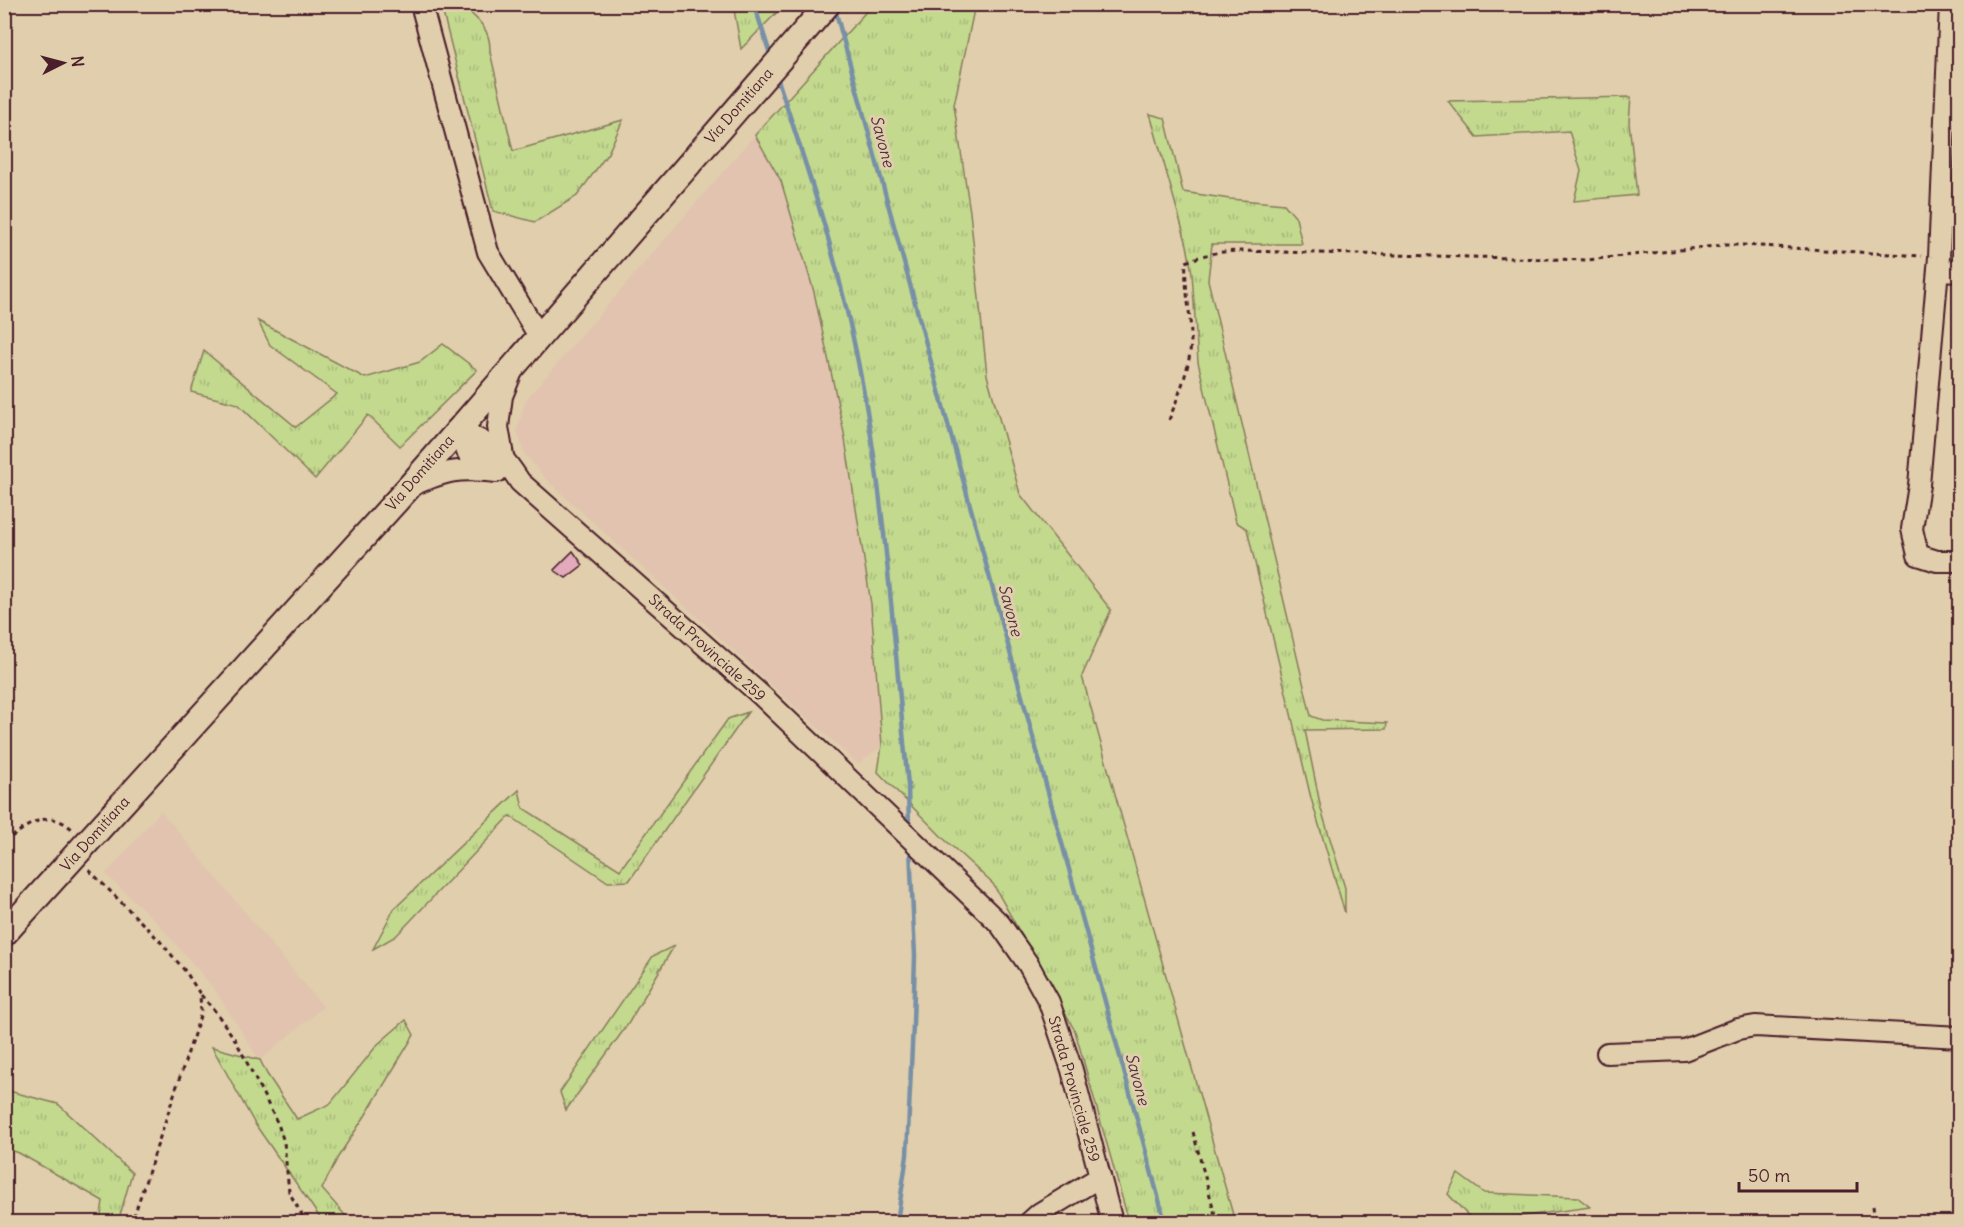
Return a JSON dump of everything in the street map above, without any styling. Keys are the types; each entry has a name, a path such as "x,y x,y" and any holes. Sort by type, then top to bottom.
{"main road":[{"name":"Via Domitiana","path":"4,934 409,487 456,430 828,4"}],"street":[{"path":"422,4 488,252 539,336"},
{"path":"1950,4 1938,263 1912,529 1918,555 1937,561 1959,561"},
{"path":"1938,263 1959,271"},
{"name":"Strada Provinciale 259","path":"500,464 498,427 502,396 516,363"},
{"name":"Strada Provinciale 259","path":"456,430 479,438 500,464 762,696 1000,924 1028,964 1049,1002 1072,1070 1112,1222"},
{"path":"409,487 438,474 500,464"},
{"path":"1607,1053 1684,1050 1738,1029 1755,1026 1959,1038"},
{"path":"1030,1222 1040,1213 1100,1177"}],"path":[{"path":"1168,420 1184,382 1191,341 1189,302 1184,277 1186,262 1201,255 1242,251 1587,260 1743,245 1938,263"},
{"path":"4,842 30,823 44,818 66,824 80,850 186,972 236,1041 278,1124 284,1142 289,1192 306,1222"},
{"path":"132,1222 201,1013 200,994"},
{"path":"1192,1132 1217,1222"},
{"path":"1873,1206 1875,1222"}],"shaded area":[{"path":"755,135 781,181 814,292 844,433 871,604 882,746 858,764 548,481 524,453 517,430 526,400"},
{"path":"161,811 323,1007 260,1060 213,987 157,922 106,874"}],"green space":[{"path":"733,4 784,4 784,5 741,49"},
{"path":"441,5 461,5 478,20 486,31 513,151 623,120 608,153 577,196 535,222 493,211"},
{"path":"872,5 975,5 954,105 970,212 987,375 1020,494 1111,610 1082,676 1235,1222 1129,1222 1075,1031 993,884 944,839 878,772 882,745 871,604 844,433 814,292 781,181 755,135"},
{"path":"1631,97 1629,122 1637,195 1574,201 1581,171 1569,131 1477,137 1448,101"},
{"path":"1150,114 1165,118 1183,192 1284,204 1296,218 1302,244 1212,244 1208,280 1311,716 1322,720 1387,723 1386,729 1305,730 1321,809 1345,888 1345,913 1311,798 1247,529 1236,522 1198,362 1192,273 1187,245"},
{"path":"258,321 365,378 420,362 443,344 477,370 400,446 368,415 315,479 238,404 191,392 204,351 296,427 337,394 270,345"},
{"path":"748,712 629,881 608,882 510,816 396,936 373,949 394,909 519,790 523,808 620,870 728,719"},
{"path":"674,946 628,1024 566,1110 560,1092 653,956"},
{"path":"406,1020 414,1035 338,1157 322,1189 351,1222 323,1222 255,1124 212,1047 260,1060 297,1119 330,1104 378,1044"},
{"path":"5,1090 58,1104 132,1173 118,1222 100,1222 103,1201 19,1153 5,1148"},
{"path":"1458,1174 1484,1193 1577,1197 1590,1207 1494,1220 1495,1222 1474,1222 1448,1194"}],"building":[{"path":"573,551 583,565 566,578 554,570"}],"waterway":[{"path":"754,4 771,57"},
{"name":"Savone","path":"835,9 1165,1222"},
{"path":"776,74 836,267 857,355 868,415 891,600 908,785 909,828"},
{"path":"897,1222 907,1155 913,1024 915,956 910,848"}]}
